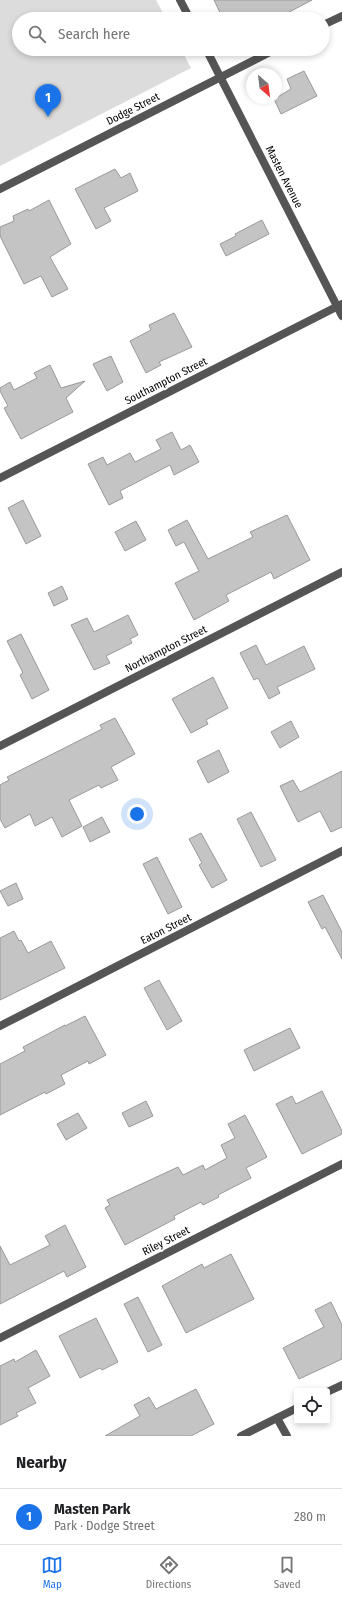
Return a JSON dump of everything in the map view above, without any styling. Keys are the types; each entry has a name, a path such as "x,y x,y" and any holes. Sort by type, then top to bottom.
{"street":[{"path":"180,0 186,12"},
{"path":"330,22 342,16"},
{"name":"Masten Avenue","path":"210,56 340,305 342,316"},
{"name":"Dodge Street","path":"0,189 262,56"},
{"name":"Southampton Street","path":"0,478 340,305"},
{"name":"Northampton Street","path":"0,746 342,572"},
{"name":"Eaton Street","path":"0,1026 342,851"},
{"name":"Riley Street","path":"0,1338 342,1164"},
{"path":"330,1391 342,1385"},
{"path":"241,1436 294,1410"},
{"path":"277,1418 287,1436"}],"shaded area":[{"path":"0,0 156,0 162,12 12,12 12,56 185,56 191,68 0,166"}],"building":[{"path":"214,0 312,0 289,12 220,12"},
{"path":"304,71 317,96 281,114 276,104 282,104 282,94 291,89 287,79"},
{"path":"115,169 121,178 130,173 138,191 104,208 111,221 96,229 75,189"},
{"path":"49,200 71,244 50,257 68,289 52,297 41,276 24,284 0,236 0,227 14,221 13,216 28,209 29,211"},
{"path":"262,220 269,234 226,256 220,244 236,236 235,234"},
{"path":"174,313 192,347 159,362 161,365 146,373 130,341 151,330 149,325"},
{"path":"111,356 123,382 107,391 93,364"},
{"path":"50,365 61,388 85,381 66,398 73,412 21,439 4,408 8,406 0,391 0,388 10,382 14,390 37,378 34,373"},
{"path":"172,432 181,450 190,445 199,462 174,475 170,465 120,491 123,498 109,505 88,464 103,457 107,465 130,453 135,462 161,449 156,440"},
{"path":"23,500 41,536 26,544 8,508"},
{"path":"287,515 310,560 274,579 271,572 226,595 229,601 194,620 175,583 199,571 184,542 176,546 168,530 187,520 208,559 253,537 250,532"},
{"path":"136,521 146,540 125,551 115,532"},
{"path":"62,586 68,599 54,606 48,593"},
{"path":"128,615 138,635 130,639 132,643 106,656 110,663 94,670 71,625 87,618 94,632"},
{"path":"21,634 49,690 32,699 20,675 23,673 7,641"},
{"path":"256,645 266,665 304,646 315,669 277,687 280,693 269,699 258,678 254,680 240,653"},
{"path":"213,677 228,708 206,720 208,724 191,733 172,699"},
{"path":"115,718 135,754 111,767 118,780 101,788 99,785 69,800 82,826 62,837 52,817 35,826 30,814 5,828 0,819 0,785 9,780 7,777 102,729 100,725"},
{"path":"291,721 299,737 280,748 271,732"},
{"path":"219,750 229,772 208,783 197,761"},
{"path":"342,771 342,827 331,832 320,811 298,822 280,786 293,780 300,792"},
{"path":"251,812 276,860 261,867 237,819"},
{"path":"102,817 110,832 90,842 83,827"},
{"path":"201,833 227,880 212,888 199,865 202,863 189,839"},
{"path":"157,857 182,907 168,914 143,864"},
{"path":"16,883 23,899 8,906 0,891"},
{"path":"323,895 342,932 342,959 325,927 322,929 308,902"},
{"path":"14,931 28,953 51,941 65,968 0,1000 0,938"},
{"path":"159,980 182,1021 167,1030 144,988"},
{"path":"85,1016 106,1055 89,1064 88,1061 61,1075 65,1084 46,1094 45,1092 0,1115 0,1064 25,1051 23,1047"},
{"path":"290,1028 300,1048 254,1071 244,1050"},
{"path":"322,1091 342,1131 342,1134 302,1154 276,1104 292,1096 296,1104"},
{"path":"146,1101 153,1116 129,1127 122,1113"},
{"path":"78,1113 87,1128 66,1140 57,1124"},
{"path":"245,1115 267,1157 246,1168 251,1178 218,1195 219,1197 203,1205 201,1202 174,1216 175,1219 125,1245 105,1208 110,1205 107,1200 178,1167 183,1175 203,1165 205,1170 227,1158 221,1145 235,1138 228,1124"},
{"path":"65,1225 86,1267 67,1277 64,1271 0,1304 0,1246 10,1265 50,1245 45,1236"},
{"path":"231,1254 254,1299 186,1333 162,1286 202,1264 204,1268"},
{"path":"138,1297 162,1345 148,1352 124,1304"},
{"path":"331,1302 342,1325 342,1359 299,1379 283,1348 324,1327 315,1310"},
{"path":"96,1318 118,1362 102,1370 100,1368 80,1378 59,1336"},
{"path":"36,1350 50,1376 28,1388 36,1403 16,1413 18,1416 0,1425 0,1366 14,1359 15,1362"},
{"path":"196,1389 214,1424 191,1436 105,1436 140,1416 134,1405 149,1397 156,1409"}],"place":[{"name":"Masten Park","path":"48,117"}]}
